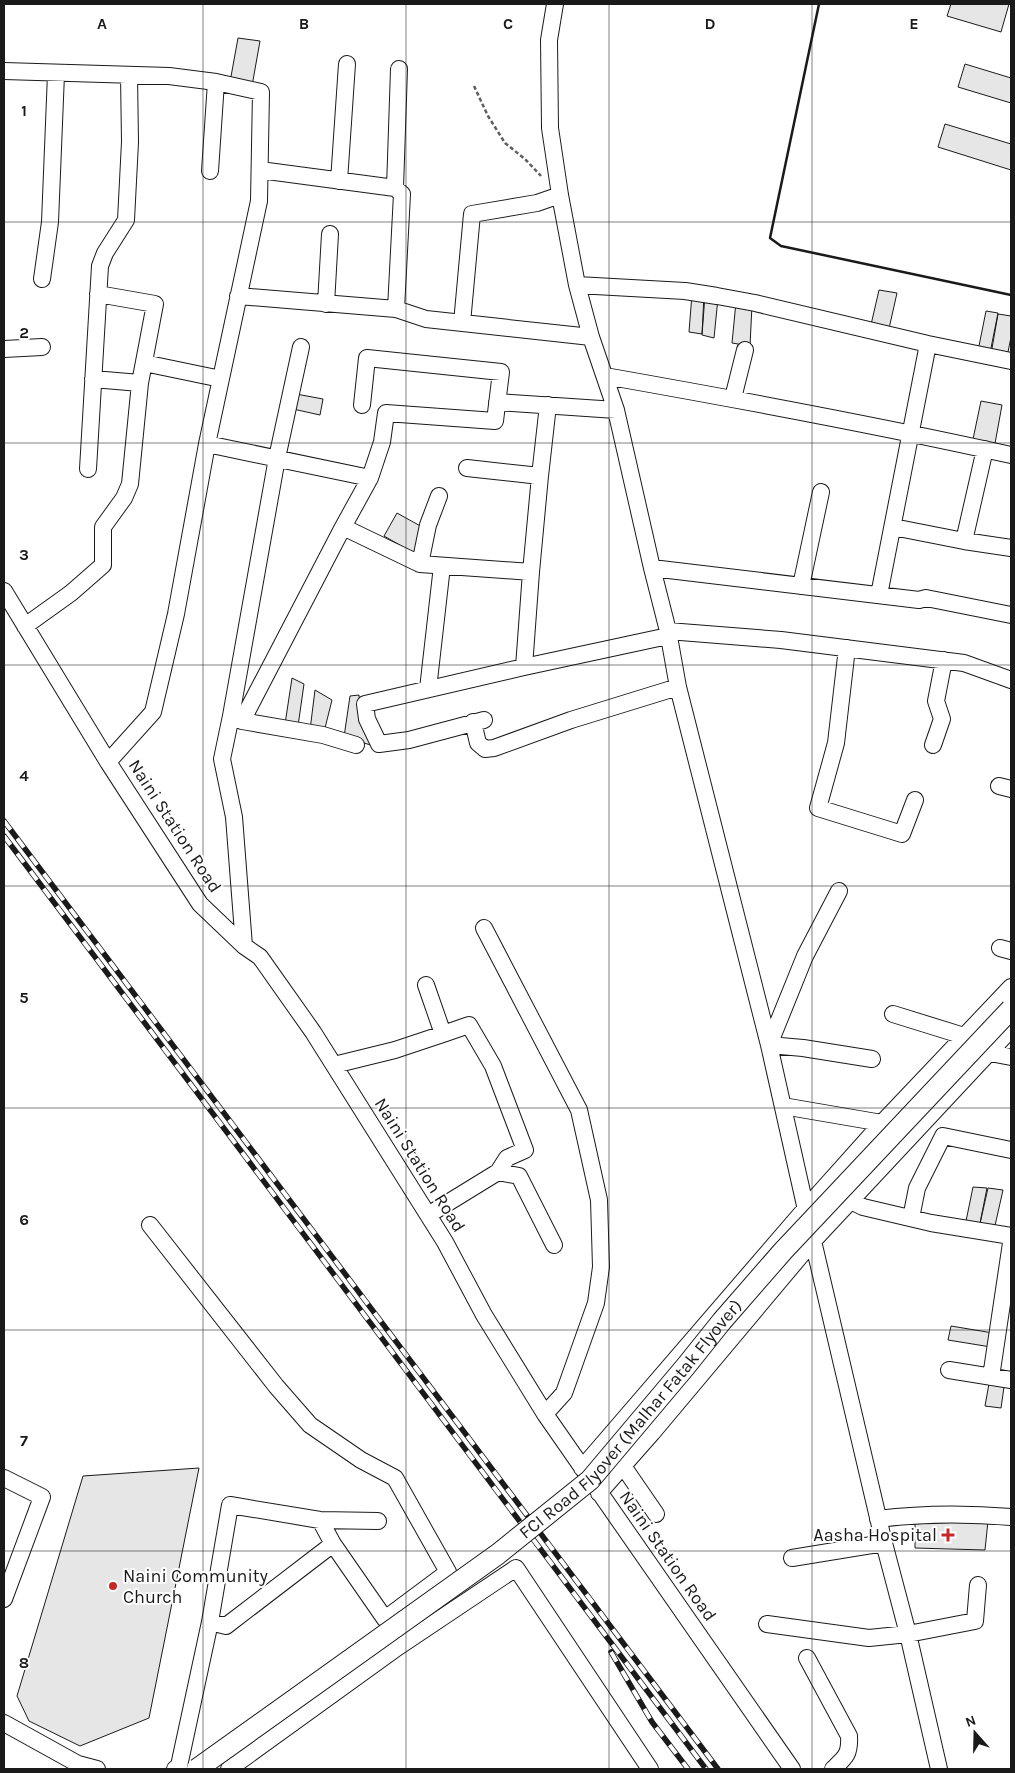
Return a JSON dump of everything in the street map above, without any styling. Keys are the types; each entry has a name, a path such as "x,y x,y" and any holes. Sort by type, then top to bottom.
{"main road":[{"name":"FCI Road Flyover (Malhar Fatak Flyover)","path":"197,1769 470,1575 560,1506 590,1480 782,1251 1011,1009"}],"street":[{"path":"555,4 549,40 550,128 560,195 577,285 591,337 616,410 668,634 678,688 769,1045 878,1519 908,1634 939,1769"},
{"path":"339,181 348,64"},
{"path":"395,188 399,69"},
{"path":"4,71 169,76 216,82 261,92 259,201 207,444 176,614 153,712 108,762"},
{"path":"42,279 50,222 56,74"},
{"path":"88,469 100,266 105,253 126,220 130,142 129,75"},
{"path":"210,170 216,82"},
{"path":"260,170 395,188 402,194 396,310"},
{"path":"462,323 472,214 537,203 560,195"},
{"path":"326,304 330,234"},
{"path":"577,285 685,291 717,296 1011,361"},
{"path":"25,626 71,593 103,566 103,527 124,498 130,484 140,383 155,304 98,294"},
{"path":"238,296 396,310 426,319 591,337"},
{"path":"879,595 928,344"},
{"path":"4,350 42,347"},
{"path":"244,946 234,818 222,759 236,718 277,458 301,347"},
{"path":"733,398 745,350"},
{"path":"236,718 370,478 382,442 386,413 495,421 501,372 367,358 362,405"},
{"path":"144,363 221,379"},
{"path":"605,376 733,398 1011,455"},
{"path":"93,379 140,383"},
{"path":"497,402 616,410"},
{"path":"524,667 531,572 548,405"},
{"path":"207,444 370,478"},
{"path":"964,541 985,449"},
{"path":"467,468 540,476"},
{"path":"801,586 821,492"},
{"path":"420,564 428,525 439,496"},
{"path":"344,527 420,564 531,572"},
{"path":"893,527 1011,548"},
{"path":"428,689 442,566"},
{"path":"652,568 919,600 926,598 1011,616"},
{"name":"Naini Station Road","path":"4,591 108,762 200,904 244,946 260,957 313,1032 445,1242 484,1316 545,1414 792,1769"},
{"path":"678,688 570,720 494,748 485,749 478,743 478,721 410,740 379,744 367,719 366,704 668,634 781,640 964,662 1011,680"},
{"path":"847,648 836,743 818,808 902,834 915,800"},
{"path":"933,745 942,719 936,701 944,660"},
{"path":"236,718 323,734 356,744"},
{"path":"769,1045 805,956 839,891"},
{"path":"484,928 579,1110 599,1200 601,1267 596,1303 564,1393 545,1414"},
{"path":"426,985 443,1034"},
{"path":"582,1468 806,1208 882,1123 1011,987"},
{"path":"893,1014 964,1036"},
{"path":"334,1065 394,1050 469,1025 493,1066 516,1122 525,1150 507,1158 498,1172 428,1215"},
{"path":"599,1493 813,1241 1011,1029"},
{"path":"769,1045 803,1048 872,1059"},
{"path":"990,1053 1011,1058"},
{"path":"783,1106 882,1123"},
{"path":"911,1218 917,1188 943,1136 1011,1150"},
{"path":"498,1172 518,1176 554,1245"},
{"path":"851,1201 863,1206 932,1223 1011,1236"},
{"path":"150,1225 276,1386 310,1425 361,1460 395,1478 448,1572 385,1619 333,1544 320,1520"},
{"path":"991,1377 1011,1243"},
{"path":"950,1370 1011,1380"},
{"path":"623,1466 656,1514"},
{"path":"4,1478 42,1497 4,1598"},
{"path":"175,1769 178,1766 210,1622 230,1505 320,1520 378,1521"},
{"path":"878,1519 919,1514 968,1513 1011,1517"},
{"path":"792,1558 884,1543"},
{"path":"210,1622 226,1626 333,1544"},
{"path":"229,1769 398,1647 516,1568 650,1769"},
{"path":"767,1624 869,1638 908,1634 975,1622 978,1585"},
{"path":"807,1658 849,1736 850,1749 844,1760 833,1769"},
{"path":"4,1723 78,1764 97,1769"}],"path":[{"path":"474,86 488,116 504,143 525,159 560,195"}],"building":[{"path":"951,4 1009,4 1001,32 947,16"},
{"path":"238,38 260,41 252,86 230,82"},
{"path":"965,64 1011,78 1011,103 958,87"},
{"path":"945,124 1011,144 1011,170 938,147"},
{"path":"879,290 897,293 888,333 870,329"},
{"path":"692,294 704,295 702,334 689,332"},
{"path":"705,295 718,298 714,338 702,335"},
{"path":"736,302 752,305 750,346 732,343"},
{"path":"986,311 998,313 990,353 978,351"},
{"path":"998,314 1011,316 1011,337 1007,357 991,354"},
{"path":"296,394 323,399 320,415 293,409"},
{"path":"981,401 1002,405 994,449 972,444"},
{"path":"397,513 424,528 419,556 384,536"},
{"path":"292,678 304,684 298,726 285,724"},
{"path":"315,690 332,700 324,732 310,730"},
{"path":"359,695 360,709 374,746 344,737 350,696"},
{"path":"973,1187 987,1188 979,1228 965,1226"},
{"path":"988,1188 1003,1190 994,1230 979,1228"},
{"path":"951,1326 993,1333 991,1347 948,1340"},
{"path":"990,1378 1005,1380 1001,1408 985,1406"},
{"name":"Naini Community Church","path":"199,1468 149,1718 80,1746 29,1721 17,1696 83,1476"},
{"path":"915,1521 988,1521 985,1550 915,1548"}],"railway":[{"path":"4,821 718,1769"},
{"path":"4,836 706,1769"},
{"path":"611,1652 652,1722 688,1769"}],"wall":[{"path":"819,4 770,238 781,246 1011,295"}],"place":[{"name":"Aasha Hospital","path":"948,1535"},
{"name":"Naini Community Church","path":"113,1586"}]}
